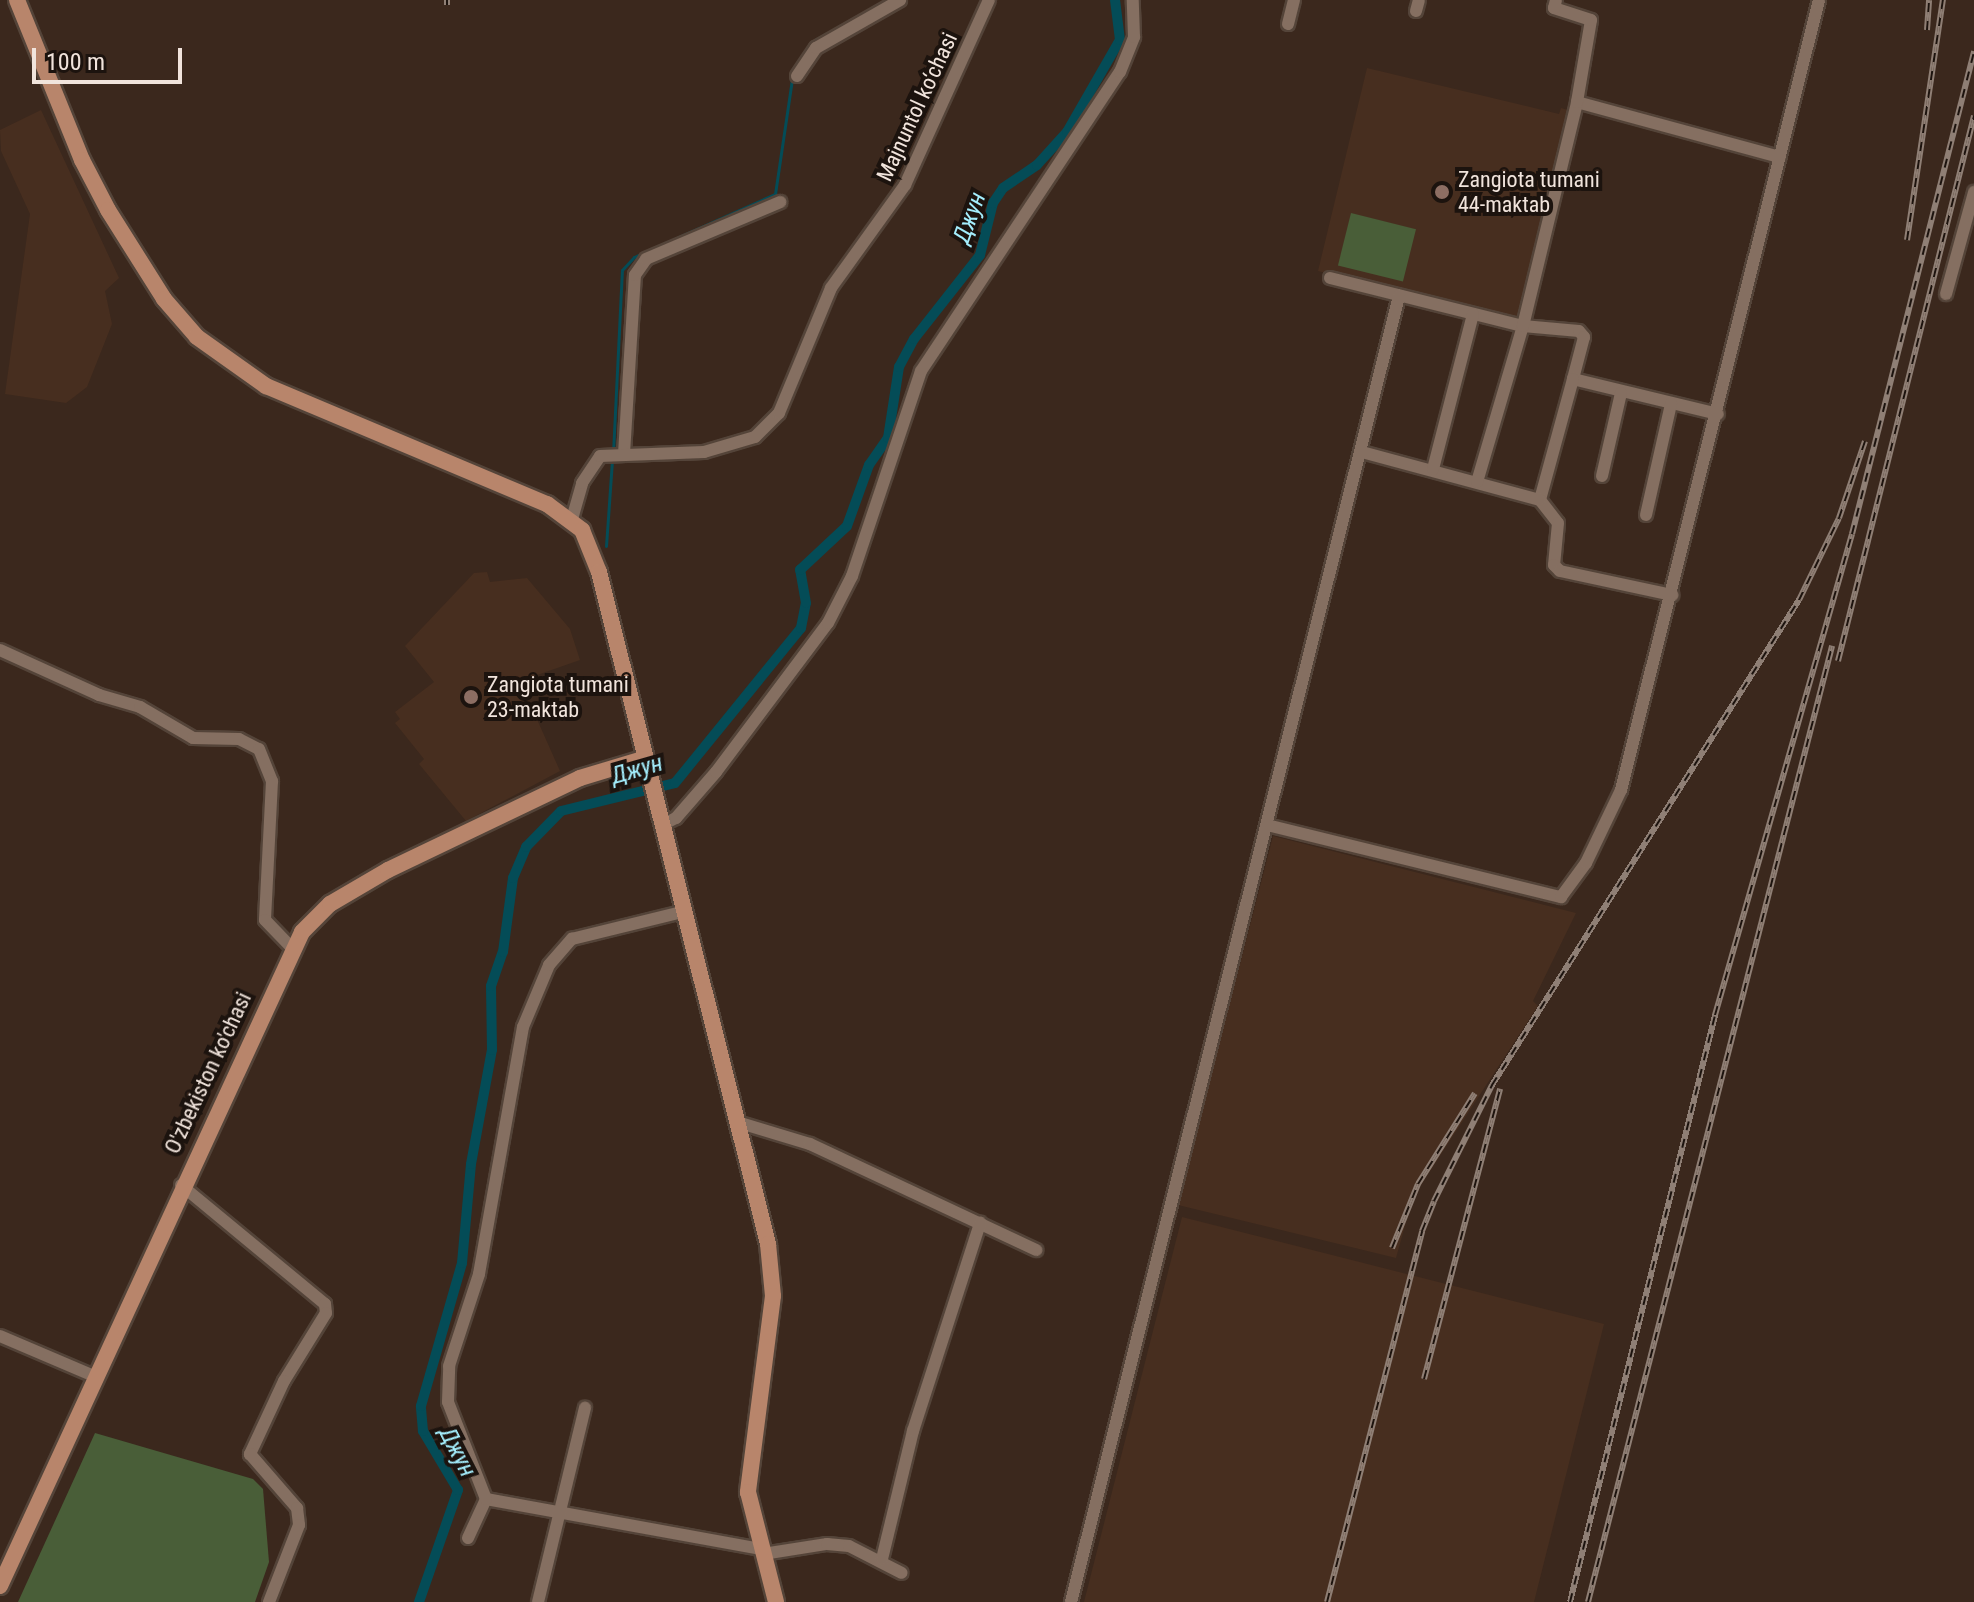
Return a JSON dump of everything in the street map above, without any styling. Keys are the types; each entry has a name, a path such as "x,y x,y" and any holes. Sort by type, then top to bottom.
{"main road":[{"path":"17,0 82,160 108,210 164,299 197,337 266,386 547,504 572,519 582,530 599,572 643,759 768,1244 773,1296 748,1492 776,1602"},
{"name":"O'zbekiston ko'chasi","path":"0,1586 181,1185 292,948 308,924 346,892 569,783 643,759"}],"street":[{"path":"797,76 816,48 900,0"},
{"name":"Majnuntol ko‘chasi","path":"617,454 704,452 755,437 779,413 831,288 905,185 989,0"},
{"path":"662,825 676,818 716,772 828,623 852,576 921,371 1120,72 1134,37 1133,0"},
{"path":"1288,24 1294,0"},
{"path":"1477,482 1523,326 1577,102 1591,20 1554,8 1556,0"},
{"path":"1267,825 1561,897 1586,863 1621,790 1718,414 1819,0"},
{"path":"1577,102 1780,157"},
{"path":"1946,294 1974,192"},
{"path":"572,519 582,483 600,456 617,454 635,275 646,259 780,202"},
{"path":"1330,278 1523,326 1582,333 1573,379 1540,500"},
{"path":"1071,1602 1399,296"},
{"path":"1433,469 1473,314"},
{"path":"1573,379 1718,414"},
{"path":"1602,476 1621,393"},
{"path":"1646,515 1671,404"},
{"path":"1362,452 1540,500 1558,523 1554,565 1560,571 1672,595"},
{"path":"0,650 99,695 140,707 193,738 239,739 259,749 272,781 265,920 292,948"},
{"path":"468,1538 486,1499 448,1402 449,1366 479,1274 523,1027 549,965 572,939 682,912"},
{"path":"737,1122 810,1144 1036,1250"},
{"path":"181,1185 325,1304 326,1313 284,1381 250,1454 297,1508 299,1525 269,1602"},
{"path":"882,1559 913,1431 980,1223"},
{"path":"0,1336 96,1377"},
{"path":"538,1602 585,1408"},
{"path":"486,1499 762,1551 827,1544 882,1559 902,1573"}],"shaded area":[{"name":"Zangiota tumani 44-maktab","path":"1367,68 1559,114 1561,108 1568,110 1517,318 1318,271"},
{"path":"41,110 119,278 105,291 112,324 87,387 66,403 5,394 30,214 1,151 0,130"},
{"name":"Zangiota tumani 23-maktab","path":"487,572 490,582 527,578 570,629 580,660 520,681 560,771 466,821 419,764 424,759 395,723 400,719 395,712 434,682 405,646 474,573"},
{"path":"1273,836 1576,913 1533,1001 1538,1006 1413,1197 1396,1258 1178,1205"},
{"path":"1182,1217 1604,1324 1534,1602 1084,1602"}],"green space":[{"path":"1351,213 1416,229 1403,282 1338,265"},
{"path":"95,1433 253,1479 263,1489 269,1562 255,1602 18,1602"}],"waterway":[{"path":"796,68 815,40 887,0"},
{"name":"Джун","path":"419,1602 458,1490 423,1431 421,1406 462,1263 471,1164 492,1050 491,986 503,952 513,878 526,847 561,811 675,783 801,628 806,603 800,570 847,526 869,465 888,438 899,367 914,339 980,255 993,203 1003,188 1037,165 1067,132 1120,40 1115,0"},
{"path":"613,453 622,270 634,257 775,194 792,79"},
{"path":"606,546 612,460"}],"railway":[{"path":"447,0 447,5"},
{"path":"1927,30 1929,0"},
{"path":"1907,240 1943,0"},
{"path":"1570,1602 1715,1015 1852,534 1974,51"},
{"path":"1838,661 1974,116"},
{"path":"1327,1602 1422,1231 1434,1201 1492,1085 1799,600 1839,518 1865,441"},
{"path":"1588,1602 1832,646"},
{"path":"1424,1379 1500,1089"},
{"path":"1392,1248 1418,1184 1475,1093"}],"place":[{"name":"Zangiota tumani 44-maktab","path":"1442,192"},
{"name":"Zangiota tumani 23-maktab","path":"471,697"}]}
